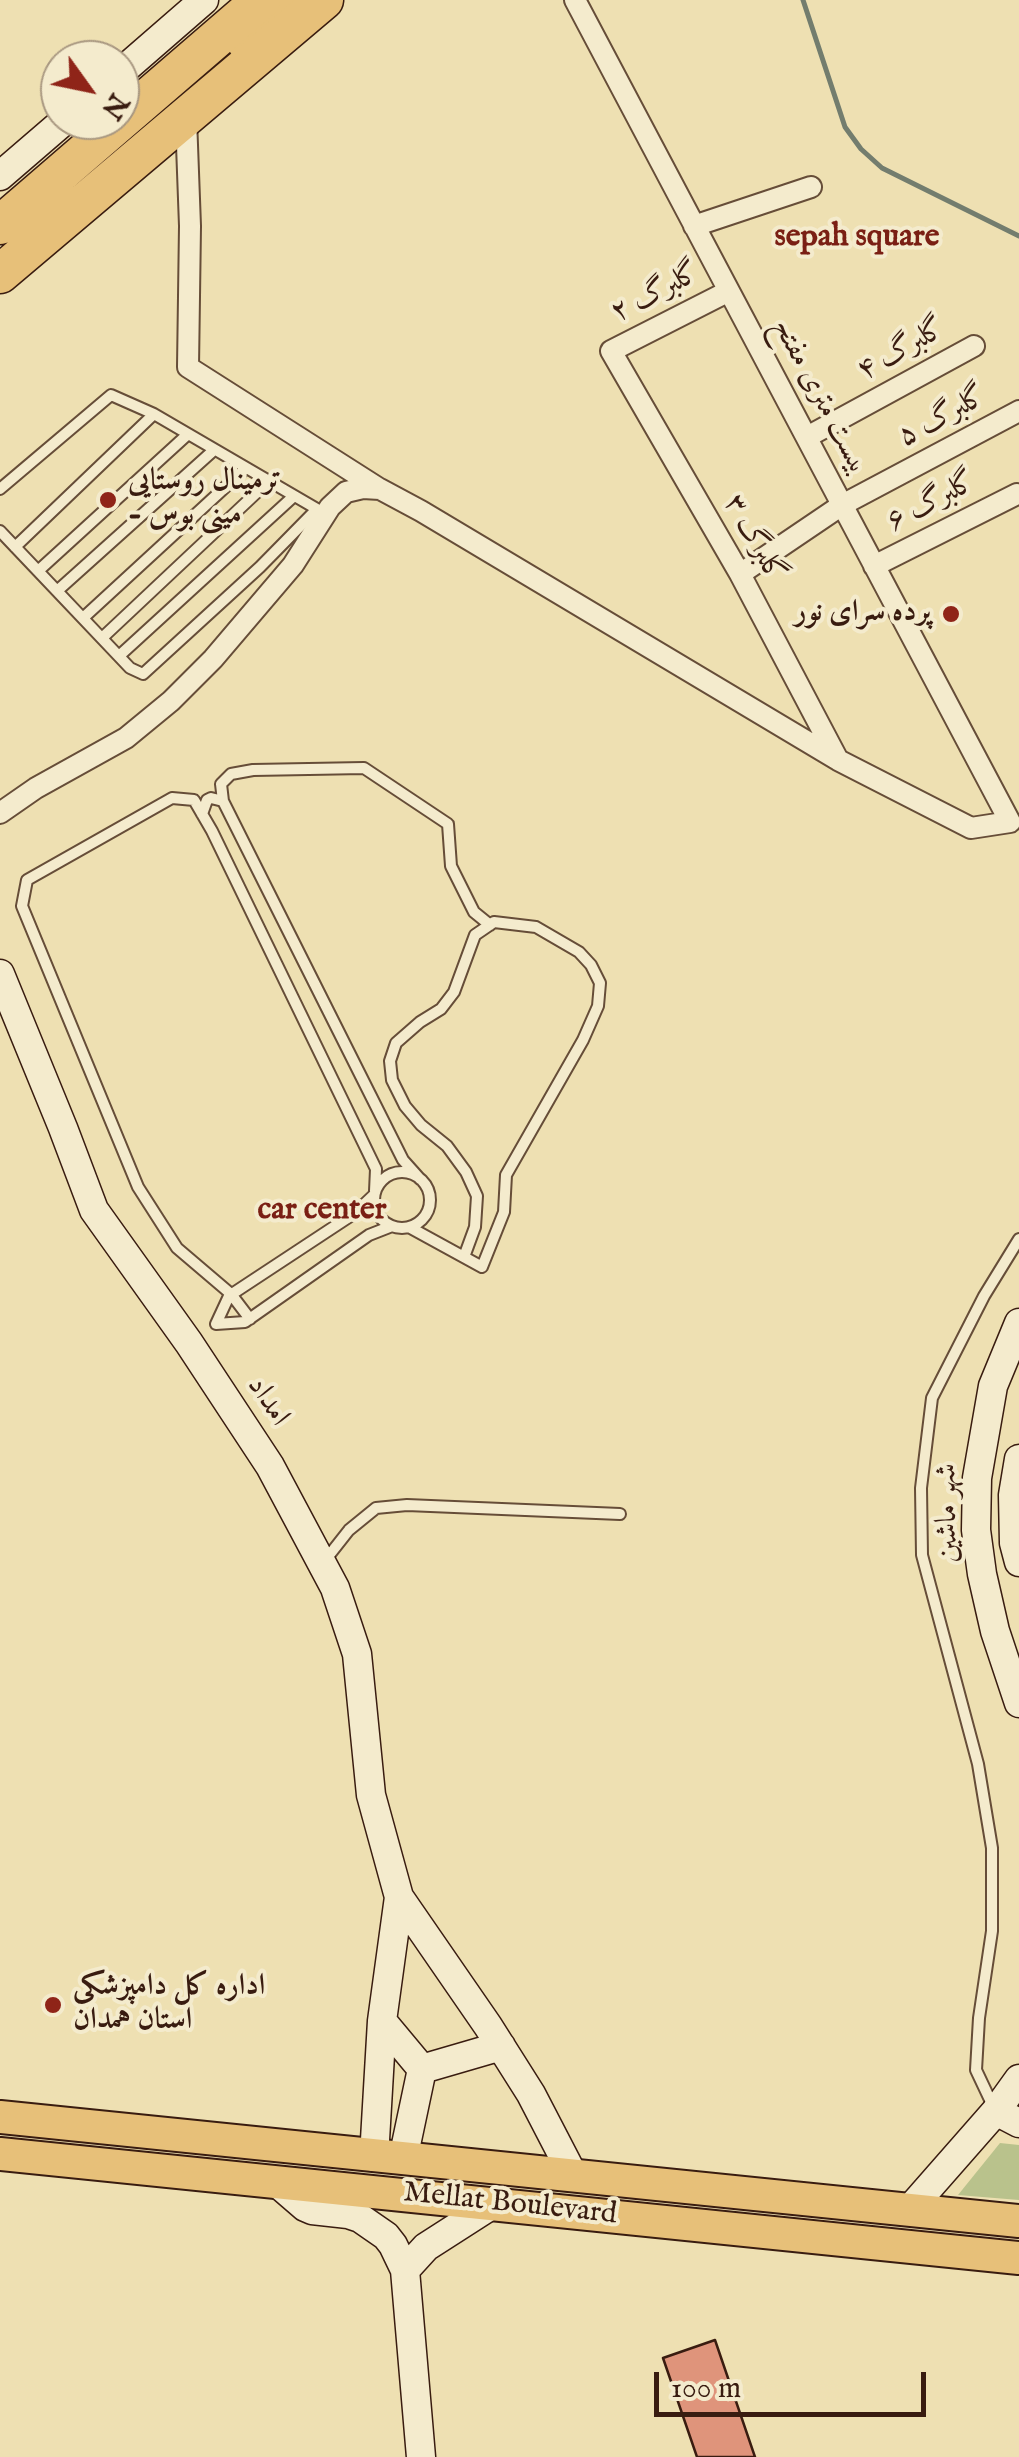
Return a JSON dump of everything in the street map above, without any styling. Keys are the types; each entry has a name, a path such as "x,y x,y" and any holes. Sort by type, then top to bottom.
{"highway":[{"path":"3,216 207,14 262,0"},
{"path":"0,274 324,0"}],"main road":[{"path":"124,170 162,114 295,0"},
{"name":"Mellat Boulevard","path":"0,2117 1019,2221"},
{"name":"Mellat Boulevard","path":"0,2154 1019,2258"},
{"path":"387,2192 389,2158"}],"street":[{"name":"بیست متری مفتح","path":"574,0 1010,822 971,828 838,760"},
{"path":"140,59 207,14"},
{"path":"186,118 190,226 188,367 380,489 838,760"},
{"path":"0,176 42,140"},
{"name":"گلبرگ ۲","path":"694,226 811,187"},
{"name":"گلبرگ ۲","path":"611,350 729,291"},
{"name":"گلبرگ ۴","path":"806,437 974,346"},
{"name":"گلبرگ ۳","path":"611,350 740,574 838,760"},
{"name":"گلبرگ ۵","path":"740,574 842,505 1019,411"},
{"path":"0,813 36,788 126,738 171,701 293,565 330,507 346,492 380,489"},
{"name":"گلبرگ ۶","path":"874,566 1017,494"},
{"name":"امداد","path":"0,974 94,1210 189,1342 270,1466 335,1588 356,1654 371,1795 400,1897"},
{"name":"شهر ماشین","path":"1019,1323 992,1386 977,1478 976,1530 994,1631 1019,1703"},
{"path":"1019,1459 1013,1495 1014,1543 1019,1562"},
{"path":"389,2158 382,2022 400,1897"},
{"path":"400,1897 531,2094 572,2175"},
{"path":"382,2022 422,2069"},
{"path":"422,2069 501,2046"},
{"path":"389,2158 422,2069"},
{"path":"910,2210 1008,2117 1019,2079"},
{"path":"276,2182 305,2207 348,2214 373,2227 393,2245 405,2270 421,2457"},
{"path":"405,2270 426,2247 492,2204"}],"lane":[{"path":"0,490 111,395 154,414 317,509 260,568 143,674 130,668 0,532"},
{"path":"15,547 154,414"},
{"path":"38,570 188,436"},
{"path":"57,591 214,450"},
{"path":"83,618 246,468"},
{"path":"102,638 269,481"},
{"path":"119,656 294,496"},
{"path":"409,1227 428,1210 429,1193 403,1160 223,801 221,784 231,774 253,770 364,768 448,824 450,866 474,912 490,925"},
{"path":"250,1319 232,1294 177,1248 138,1188 22,906 27,880 172,798 194,800 376,1168 378,1214 392,1226"},
{"path":"202,814 207,800 223,801"},
{"path":"216,1324 245,1322 370,1235 392,1226 409,1227 482,1267 504,1212 506,1174 583,1040 598,1006 600,984 579,952 536,927 512,922 494,922 475,936 454,992 441,1009 396,1043 390,1060 392,1080 405,1106 447,1146 478,1196 474,1227 464,1257"},
{"path":"189,1342 216,1324 232,1294 355,1213 375,1193 380,1182 404,1172 420,1179"},
{"path":"1008,2117 976,2070 992,1931 992,1848 978,1764 922,1555 921,1488 932,1398 984,1296 1019,1238"},
{"path":"322,1564 349,1530 376,1508 407,1504 620,1514"}],"green space":[{"path":"1000,2143 1019,2145 1019,2200 958,2195"}],"building":[{"path":"715,2340 755,2457 697,2457 663,2358"}],"waterway":[{"path":"803,0 845,127 861,149 882,168 1019,236"}],"place":[{"name":"ترمینال روستایی - مینی بوس","path":"108,500"},
{"name":"پرده سرای نور","path":"951,614"},
{"name":"اداره کل دامپزشکی استان همدان","path":"53,2005"}],"district":[{"name":"sepah square","path":"857,238"},
{"name":"car center","path":"322,1211"}]}
